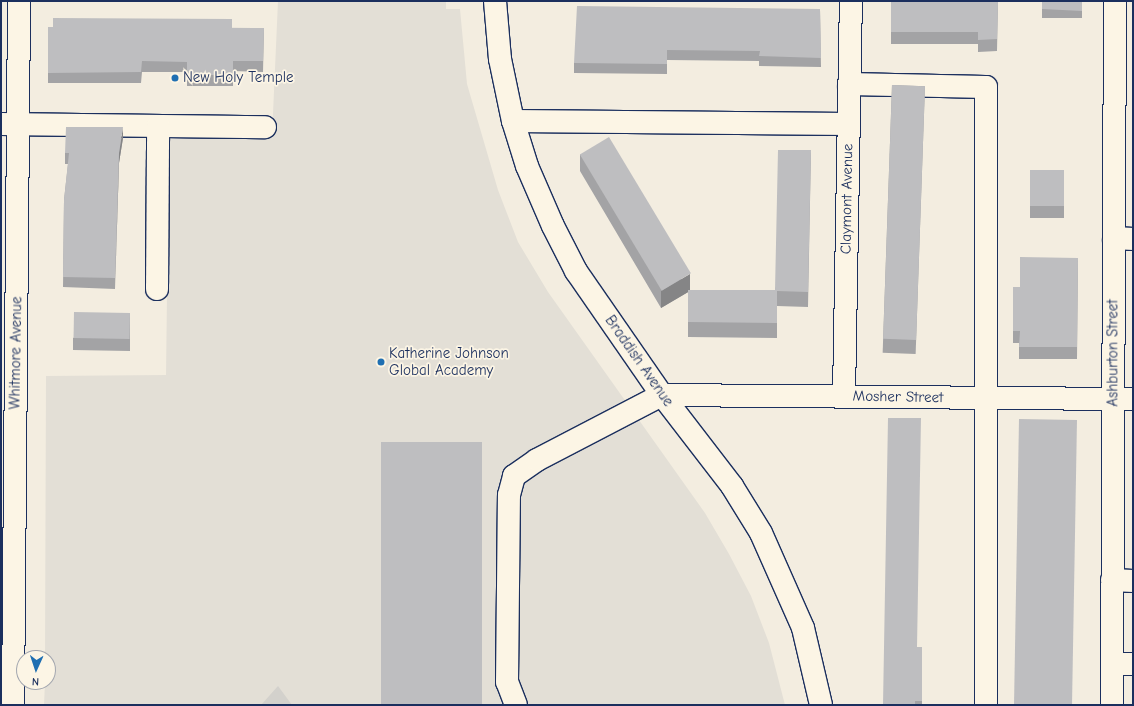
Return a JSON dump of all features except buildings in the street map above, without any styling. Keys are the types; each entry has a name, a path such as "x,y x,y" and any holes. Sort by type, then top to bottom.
{"street":[{"name":"Whitmore Avenue","path":"13,705 7,607 9,124 19,1"},
{"name":"Braddish Avenue","path":"495,1 500,59 513,121 547,212 576,271 662,395 732,486 761,533 803,628 821,705"},
{"name":"Claymont Avenue","path":"844,396 851,1"},
{"name":"Ashburton Street","path":"1112,705 1122,664 1123,581 1124,162 1115,1"},
{"path":"849,84 986,87 986,705"},
{"path":"513,121 848,124"},
{"path":"9,124 265,127"},
{"path":"157,289 158,126"},
{"path":"516,705 508,682 509,495 514,476 537,460 662,395"},
{"name":"Mosher Street","path":"662,395 1123,399"}],"shaded area":[{"name":"Katherine Johnson Global Academy","path":"278,1 446,1 446,9 460,9 467,84 498,190 518,242 548,292 705,513 729,554 751,596 769,643 785,705 44,705 45,690 56,690 56,650 45,650 46,376 166,375 169,136 272,136"},
{"path":"278,686 292,705 261,705"}],"place":[{"name":"New Holy Temple","path":"175,78"},
{"name":"Katherine Johnson Global Academy","path":"381,362"}]}
